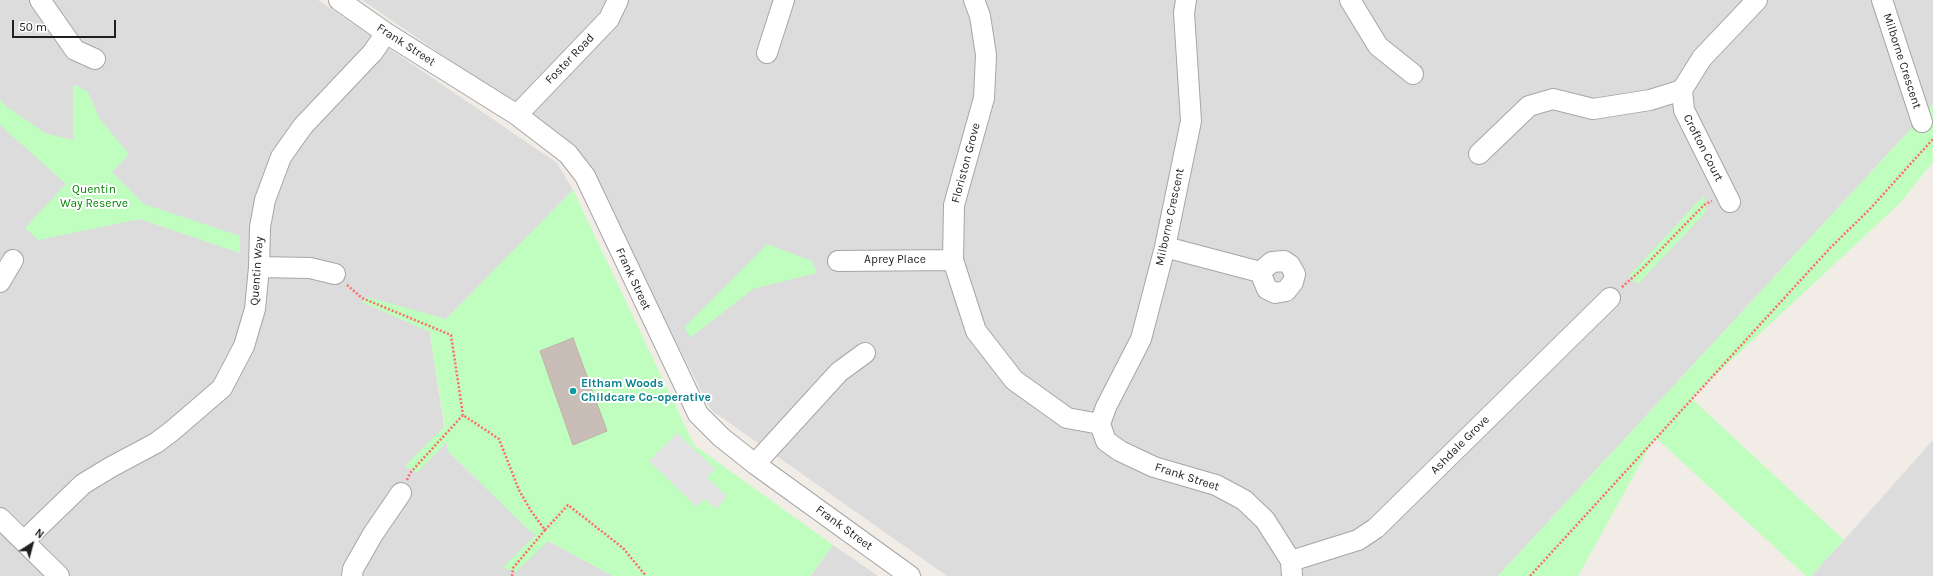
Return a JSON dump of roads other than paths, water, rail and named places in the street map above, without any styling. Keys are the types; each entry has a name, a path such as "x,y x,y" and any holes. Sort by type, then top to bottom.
{"street":[{"path":"40,0 75,50 95,59"},
{"name":"Frank Street","path":"339,0 386,33 517,115 568,154 584,176 698,414 721,437 755,464 910,576"},
{"name":"Foster Road","path":"517,115 608,20 618,0"},
{"path":"767,53 784,0"},
{"name":"Floriston Grove","path":"974,0 980,16 986,55 984,98 954,205 953,260 976,331 1014,380 1067,418 1100,424"},
{"name":"Milborne Crescent","path":"1100,424 1106,407 1141,339 1165,247 1191,121 1184,13 1186,0"},
{"path":"1350,0 1378,46 1413,74"},
{"path":"1479,154 1529,106 1553,99 1594,110 1650,100 1682,90 1702,58 1757,0"},
{"name":"Milborne Crescent","path":"1882,0 1922,122"},
{"name":"Quentin Way","path":"24,541 83,484 111,466 156,443 222,388 244,346 255,309 260,267 260,227 265,200 281,157 303,126 373,52 386,33"},
{"name":"Crofton Court","path":"1682,90 1684,110 1728,198"},
{"path":"1165,247 1260,272"},
{"path":"0,282 13,260"},
{"name":"Aprey Place","path":"838,261 953,260"},
{"path":"260,267 310,268 335,274"},
{"name":"Ashdale Grove","path":"1291,569 1358,540 1376,528 1610,298"},
{"path":"755,464 839,372 865,353"},
{"name":"Frank Street","path":"1100,424 1106,441 1120,451 1154,467 1216,485 1244,500 1265,520 1291,569"},
{"path":"352,576 354,569 373,534 401,493"},
{"path":"0,518 59,576"}],"place":[{"name":"Eltham Woods Childcare Co-operative","path":"573,391"}],"park label":[{"name":"Quentin Way Reserve","path":"94,197"}]}
